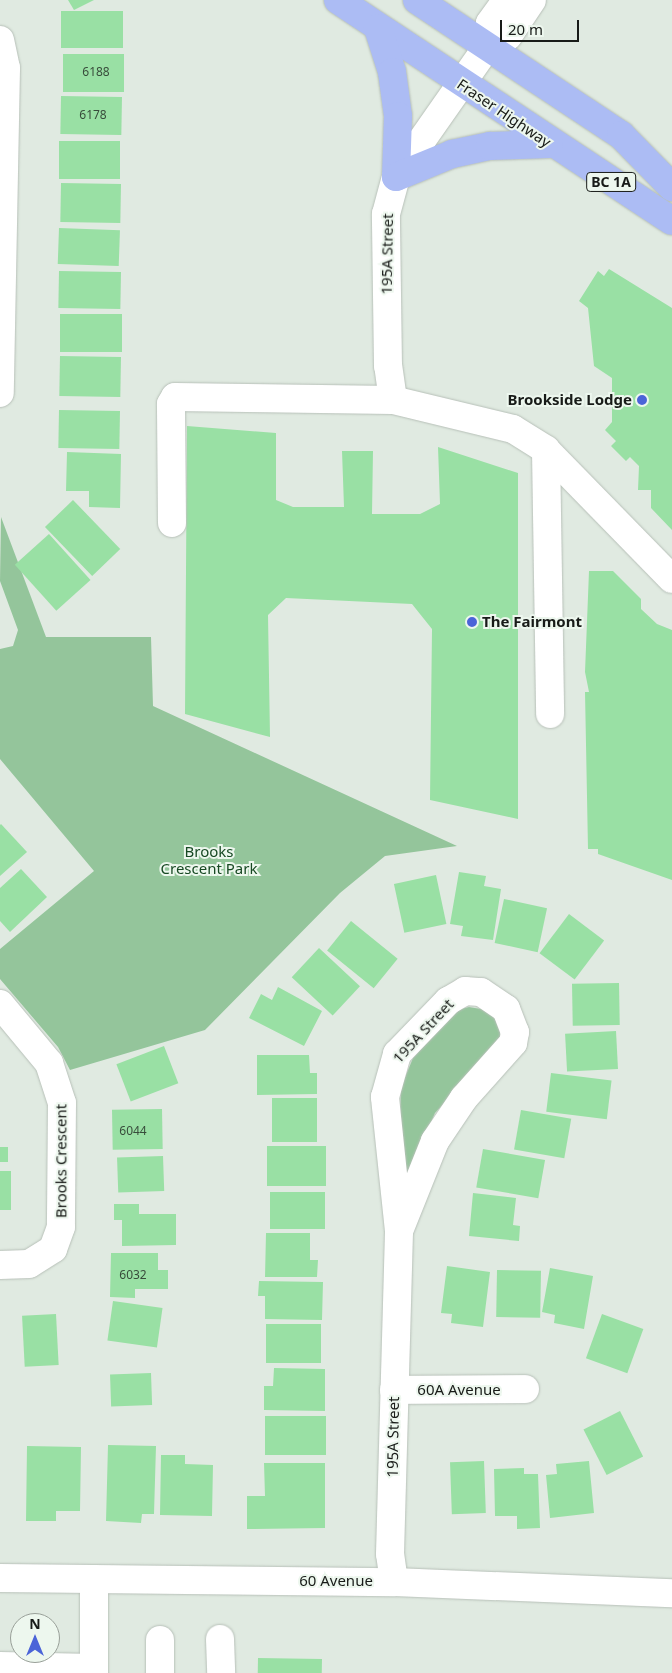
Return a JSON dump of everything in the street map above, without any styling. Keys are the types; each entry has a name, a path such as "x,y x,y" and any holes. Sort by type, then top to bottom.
{"main road":[{"name":"Fraser Highway","path":"338,0 549,144 672,221"},
{"path":"417,0 620,135 672,187"},
{"path":"378,28 392,72 398,116 396,176 471,150 549,144"}],"street":[{"path":"487,47 490,23 507,0"},
{"path":"487,47 508,36 532,0"},
{"path":"0,40 6,68 0,393"},
{"name":"195A Street","path":"393,400 388,366 386,214 396,176 487,47"},
{"path":"172,523 171,404 175,398 393,400 513,429 546,450 672,579"},
{"path":"546,450 550,714"},
{"name":"195A Street","path":"394,1582 390,1554 399,1231 385,1097 390,1065 446,1002 465,991 481,992 506,1009 515,1032 513,1043 459,1104 435,1141 399,1231"},
{"name":"Brooks Crescent","path":"0,1004 49,1063 59,1086 62,1113 62,1227 53,1249 29,1264 0,1265"},
{"name":"60A Avenue","path":"394,1390 525,1389"},
{"name":"60 Avenue","path":"0,1578 394,1582 672,1594"},
{"path":"0,1666 94,1671 94,1578"},
{"path":"220,1639 221,1673"},
{"path":"160,1640 160,1673"}],"green space":[{"name":"Brooks Crescent Park","path":"1,517 46,637 151,637 153,706 457,846 385,856 340,893 205,1030 70,1070 58,1047 0,979 0,949 94,871 0,759 0,649 13,646 18,630 0,581"},
{"path":"469,1007 493,1011 500,1020 502,1041 435,1113 405,1183 399,1151 401,1087 413,1058 456,1010"}],"building":[{"path":"68,0 94,0 74,10"},
{"path":"61,11 123,11 123,48 61,48"},
{"path":"63,54 124,54 124,92 63,92"},
{"path":"61,96 122,97 121,135 60,134"},
{"path":"59,141 120,141 120,179 59,179"},
{"path":"61,183 121,184 120,223 60,222"},
{"path":"59,228 120,230 119,266 58,264"},
{"name":"Brookside Lodge","path":"609,269 672,308 672,530 651,508 651,490 638,490 639,466 630,457 626,461 611,446 616,441 605,430 612,422 612,378 594,366 588,308 579,301 598,271 604,276"},
{"path":"59,271 121,272 120,309 58,308"},
{"path":"60,314 122,314 122,352 60,352"},
{"path":"60,356 121,357 120,397 59,396"},
{"path":"59,410 120,411 119,449 58,448"},
{"name":"The Fairmont","path":"187,426 276,433 276,500 293,507 344,507 342,451 373,451 372,514 420,514 440,504 438,447 518,473 518,819 430,800 432,629 412,604 286,598 268,615 270,737 185,714"},
{"path":"67,452 121,454 120,508 89,507 89,491 66,491"},
{"path":"73,500 120,549 92,576 45,527"},
{"path":"49,534 90,580 56,611 15,565"},
{"path":"589,571 613,571 641,599 641,609 657,624 672,630 672,880 598,854 598,849 588,849 585,692 589,692 585,672"},
{"path":"0,825 27,852 0,876"},
{"path":"21,869 47,897 10,932 0,921 0,888"},
{"path":"459,872 486,876 484,886 501,889 493,940 461,936 463,926 450,924"},
{"path":"436,875 446,924 404,933 394,884"},
{"path":"504,899 547,908 538,952 495,943"},
{"path":"569,914 604,940 575,980 540,953"},
{"path":"351,921 398,959 374,988 327,951"},
{"path":"319,948 360,986 333,1015 292,977"},
{"path":"619,983 620,1025 573,1026 572,984"},
{"path":"278,987 322,1011 304,1046 249,1018 261,994 272,1000"},
{"path":"616,1031 618,1069 567,1072 565,1034"},
{"path":"164,1046 178,1083 131,1102 116,1064"},
{"path":"257,1055 309,1055 310,1073 317,1073 317,1094 257,1095"},
{"path":"551,1073 612,1080 607,1119 546,1112"},
{"path":"272,1098 317,1098 317,1142 272,1142"},
{"path":"162,1109 163,1149 113,1150 112,1110"},
{"path":"521,1110 571,1119 564,1158 514,1149"},
{"path":"267,1146 326,1146 326,1186 267,1186"},
{"path":"0,1147 8,1147 8,1162 0,1162"},
{"path":"483,1149 545,1160 538,1198 476,1187"},
{"path":"163,1156 164,1191 118,1193 117,1158"},
{"path":"0,1171 11,1171 11,1210 0,1210"},
{"path":"270,1192 325,1192 325,1229 270,1229"},
{"path":"473,1193 516,1198 513,1225 520,1226 519,1241 469,1236"},
{"path":"114,1204 139,1204 139,1214 176,1214 176,1245 122,1246 122,1220 114,1220"},
{"path":"266,1233 310,1233 310,1260 318,1260 317,1277 265,1277"},
{"path":"111,1253 158,1253 158,1270 168,1270 168,1289 135,1289 135,1298 110,1297"},
{"path":"447,1266 490,1272 483,1327 451,1323 452,1314 441,1313"},
{"path":"550,1268 593,1276 584,1329 554,1323 555,1315 542,1312"},
{"path":"497,1270 541,1271 540,1318 496,1317"},
{"path":"259,1281 323,1282 322,1320 265,1319 265,1296 258,1296"},
{"path":"113,1301 163,1308 157,1348 107,1341"},
{"path":"56,1314 59,1365 25,1367 22,1316"},
{"path":"602,1314 643,1329 627,1373 586,1358"},
{"path":"266,1324 321,1324 321,1363 266,1363"},
{"path":"274,1368 325,1369 325,1411 264,1410 264,1386 273,1386"},
{"path":"151,1373 152,1405 111,1406 110,1374"},
{"path":"620,1411 643,1456 607,1475 583,1430"},
{"path":"265,1416 326,1416 326,1455 265,1455"},
{"path":"108,1445 156,1446 154,1514 142,1514 141,1523 106,1521"},
{"path":"27,1446 81,1447 80,1511 56,1511 56,1521 26,1521"},
{"path":"161,1455 185,1455 185,1464 213,1465 212,1516 160,1515"},
{"path":"484,1461 486,1513 452,1514 450,1462"},
{"path":"589,1461 594,1513 550,1518 546,1475 557,1474 556,1464"},
{"path":"264,1463 325,1463 325,1528 247,1529 247,1496 265,1496"},
{"path":"524,1468 524,1474 538,1474 540,1528 517,1529 517,1516 495,1516 494,1469"},
{"path":"258,1658 322,1659 322,1673 258,1673"}],"place":[{"name":"Brookside Lodge","path":"642,400"},
{"name":"The Fairmont","path":"472,622"}]}
